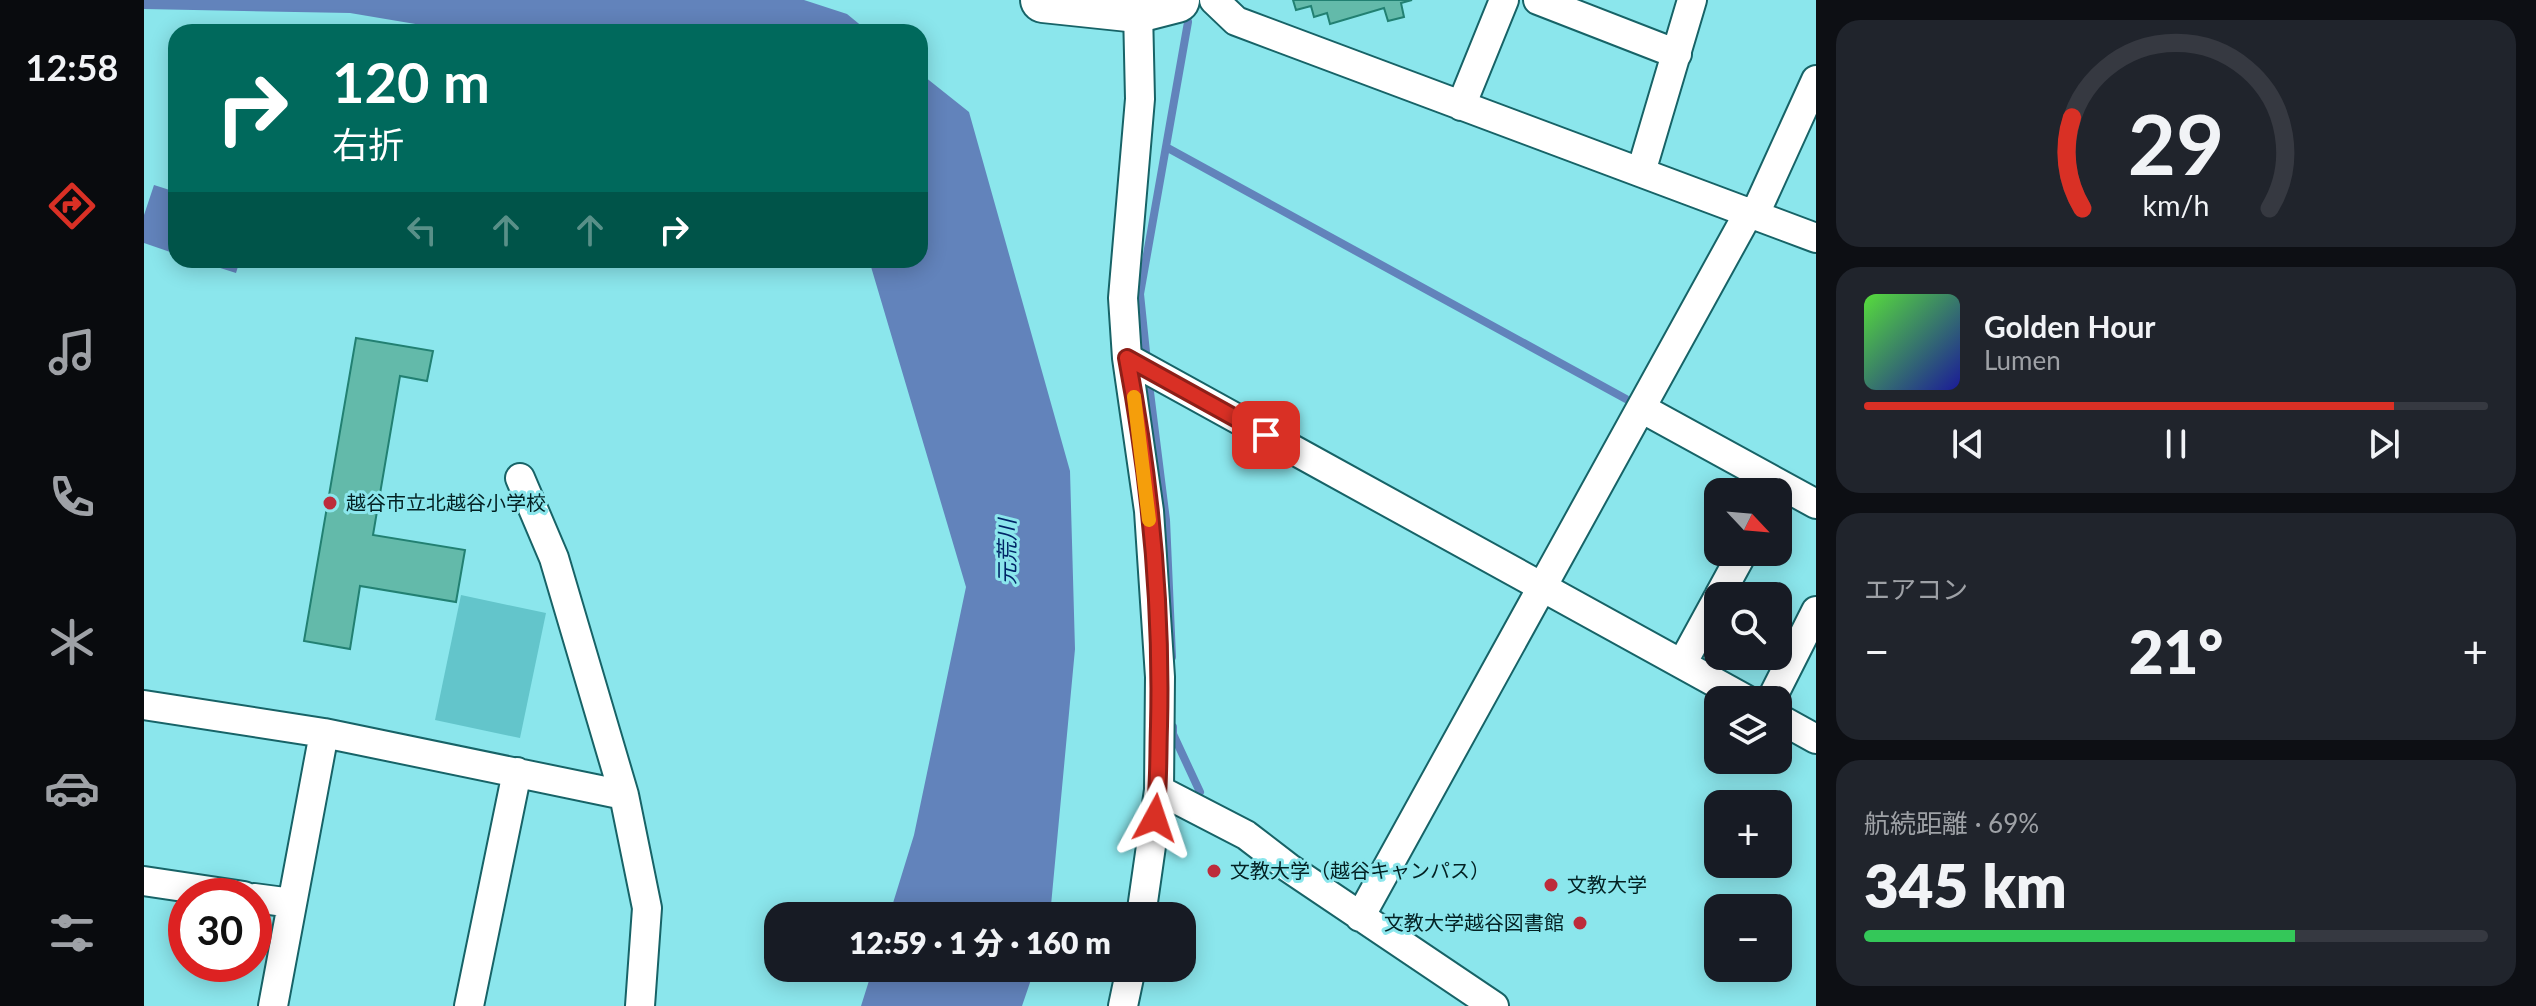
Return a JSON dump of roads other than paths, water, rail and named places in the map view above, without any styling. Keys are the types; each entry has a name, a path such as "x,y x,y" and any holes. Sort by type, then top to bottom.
{"main road":[{"path":"1065,1 1158,5"}],"street":[{"path":"1214,0 1236,21 1816,238"},
{"path":"1461,106 1504,0"},
{"path":"1538,0 1677,54"},
{"path":"1641,172 1692,0"},
{"path":"1143,902 1159,790 1158,628 1149,511 1127,358 1123,298 1140,99 1158,5"},
{"path":"1360,917 1752,213 1816,80"},
{"path":"1127,358 1723,686"},
{"path":"1641,408 1761,478"},
{"path":"520,478 554,558 624,795 647,908 640,1006"},
{"path":"1792,494 1816,504"},
{"path":"1778,686 1816,611"},
{"path":"1683,662 1704,624"},
{"path":"144,705 324,733 624,795"},
{"path":"1792,726 1816,739"},
{"path":"273,1006 324,733"},
{"path":"469,1006 517,772"},
{"path":"1159,790 1246,835 1360,917 1494,1006"},
{"path":"144,881 168,885"},
{"path":"272,900 292,903"},
{"path":"1123,1006 1128,982"}],"water":[{"path":"144,0 804,0 847,14 859,24 415,24 350,13 144,9"},
{"name":"元荒川","path":"928,79 969,112 1070,471 1075,649 1051,902 893,902 914,835 966,587 871,268 928,268"},
{"path":"154,185 168,189 168,251 144,243 144,215"},
{"path":"220,268 238,268 236,273"},
{"path":"869,982 1030,982 1022,1006 861,1006"}],"waterway":[{"path":"1147,362 1140,294 1188,22"},
{"path":"1166,147 1626,399"},
{"path":"1148,376 1166,520 1172,657"},
{"path":"1173,727 1173,734 1200,792"}],"place":[{"name":"越谷市立北越谷小学校","path":"330,503"},
{"name":"文教大学（越谷キャンパス）","path":"1214,871"},
{"name":"文教大学","path":"1551,885"},
{"name":"文教大学越谷図書館","path":"1580,923"}]}
